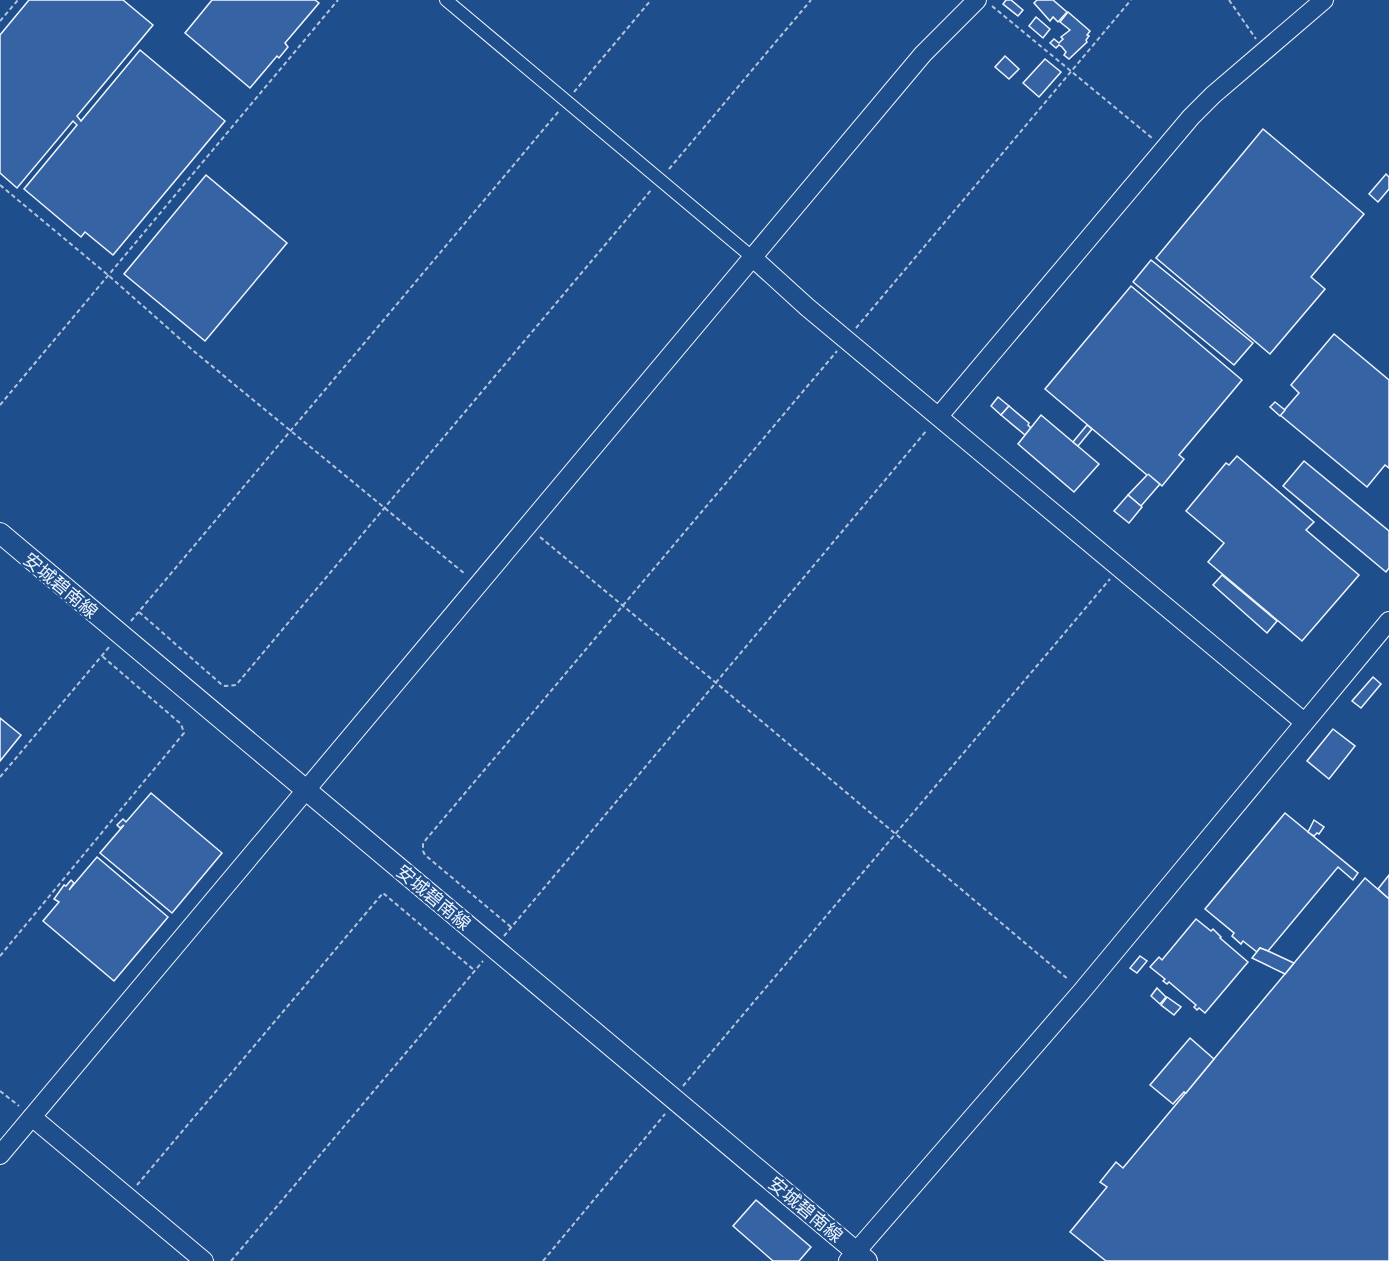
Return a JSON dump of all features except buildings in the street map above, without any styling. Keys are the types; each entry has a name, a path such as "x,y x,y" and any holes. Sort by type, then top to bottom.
{"main road":[{"name":"安城碧南線","path":"0,533 675,1099 857,1258"}],"street":[{"path":"446,0 752,257 807,307 847,338 1304,722"},
{"path":"0,1155 923,54 977,0"},
{"path":"939,416 1164,148 1213,95 1323,0"},
{"path":"857,1258 1389,621"},
{"path":"32,1117 204,1261"}],"path":[{"path":"0,21 18,0"},
{"path":"0,405 338,0"},
{"path":"0,777 490,195 651,0"},
{"path":"139,612 221,684 236,685 811,0"},
{"path":"985,0 1164,148"},
{"path":"511,927 425,855 423,843 1131,0"},
{"path":"1229,0 1264,51"},
{"path":"0,185 108,275 196,353 478,584"},
{"path":"231,1261 939,416"},
{"path":"526,526 1082,991"},
{"path":"543,1261 662,1120 686,1082 1120,567"},
{"path":"0,956 184,733 181,724 102,656"},
{"path":"127,1197 383,893 474,970"},
{"path":"0,1091 32,1117"}]}
